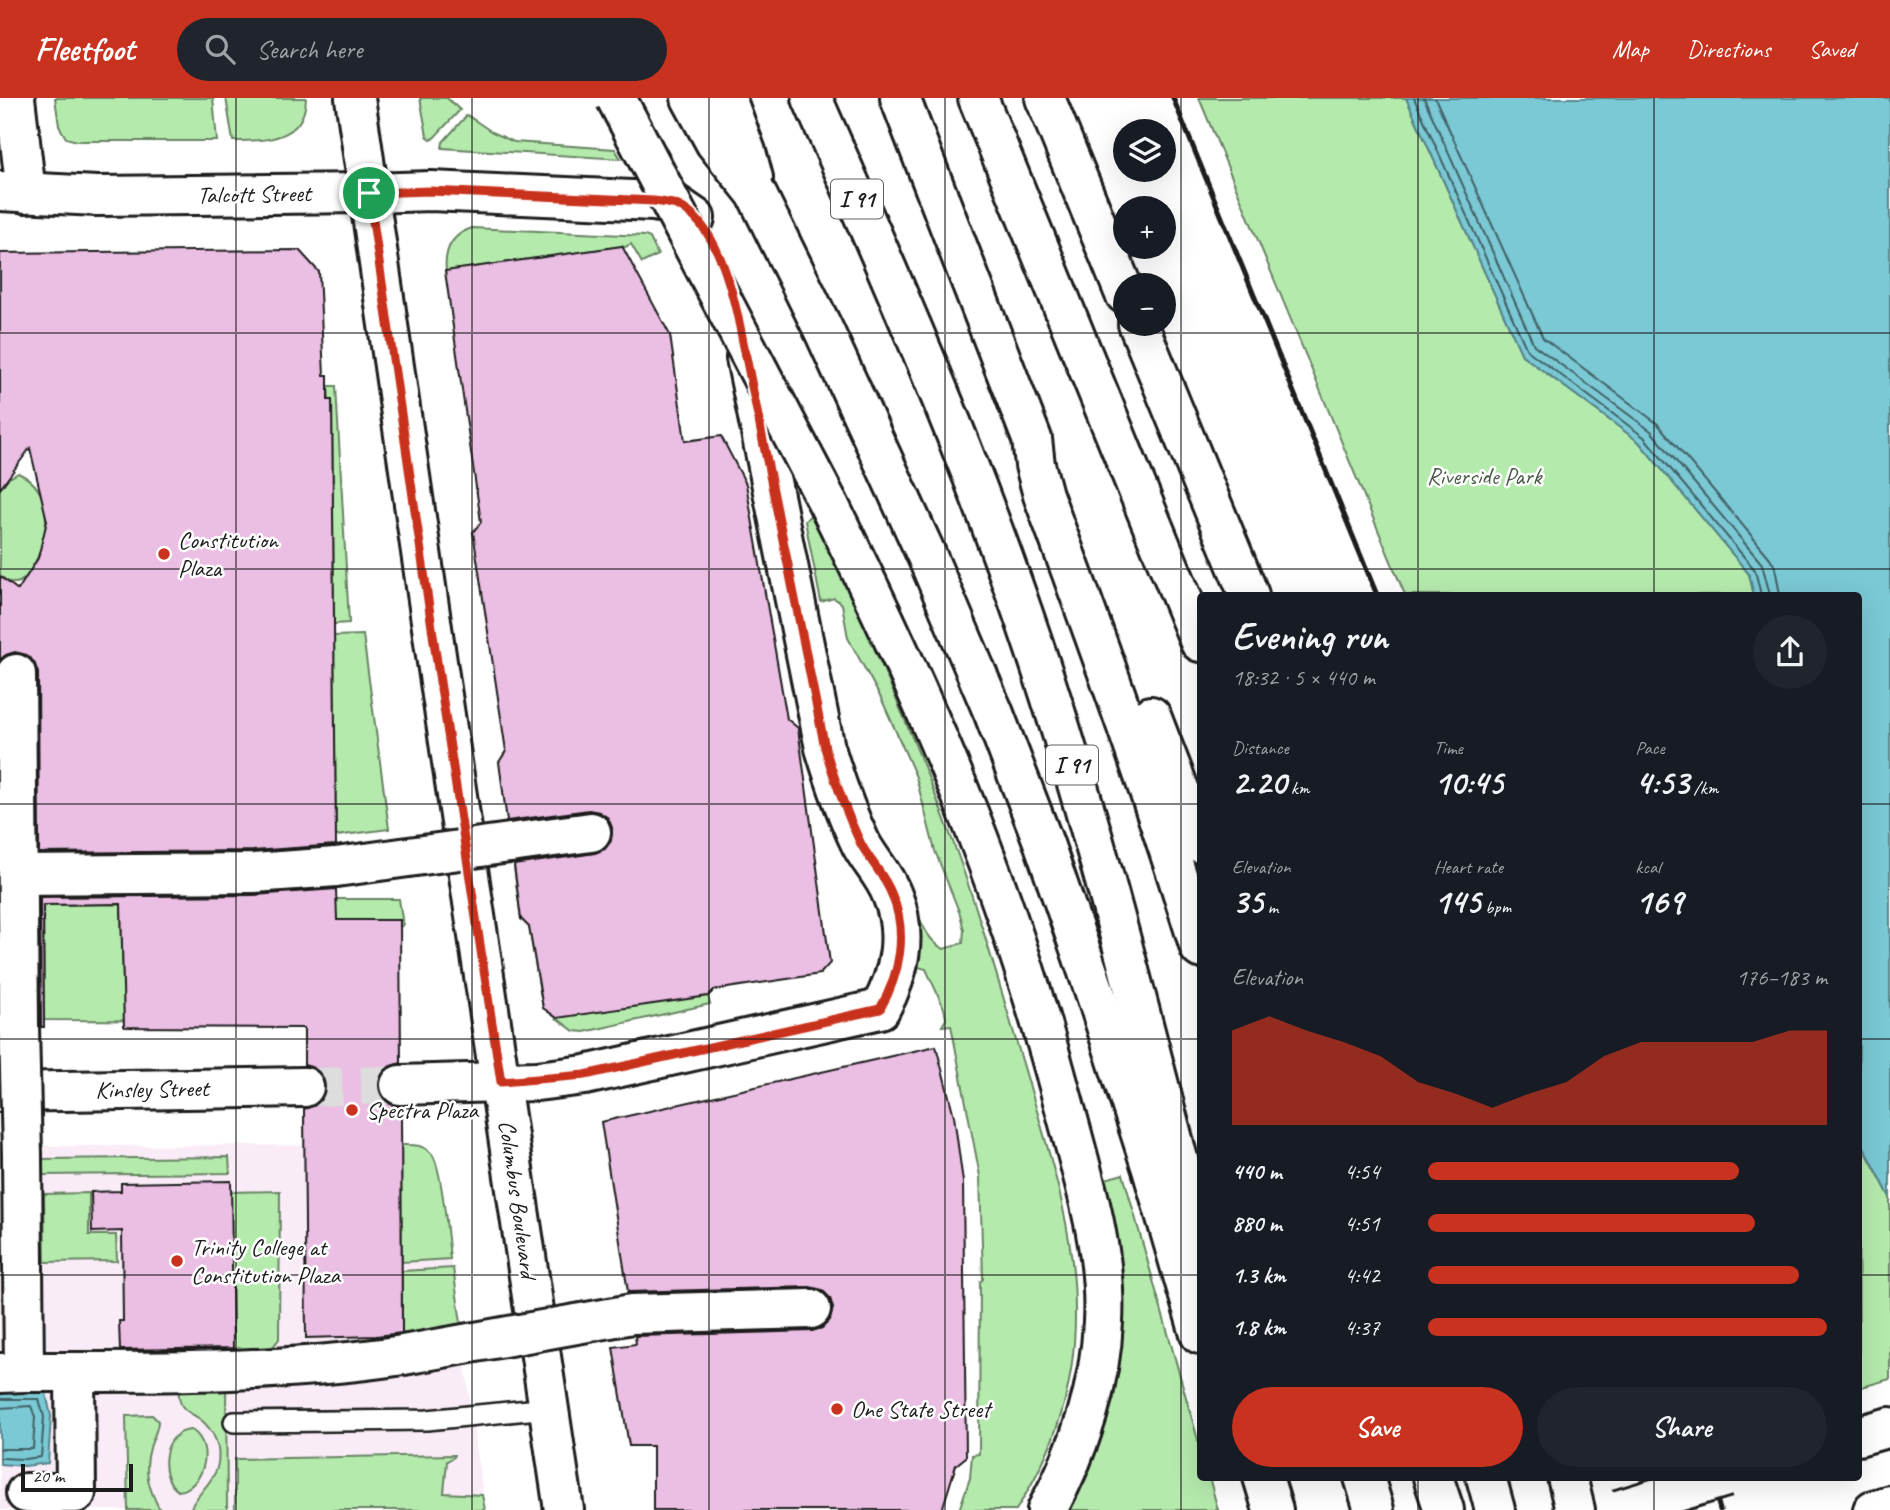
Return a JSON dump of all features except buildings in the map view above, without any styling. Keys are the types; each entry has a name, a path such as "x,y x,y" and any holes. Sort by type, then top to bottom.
{"main road":[{"path":"13,192 15,98"},
{"name":"Columbus Boulevard","path":"355,98 564,1510"},
{"path":"616,98 829,505 893,639 943,751 987,863 1038,1015 1089,1205 1102,1286 1101,1352 1095,1387 1080,1439 1047,1510"},
{"path":"691,98 715,142 756,194 824,331 926,554 998,725 1040,832 1143,1143 1197,1324"},
{"path":"726,98 746,152 756,194"},
{"name":"I 91","path":"812,98 901,299 972,472 1017,594 1091,826 1197,1232"},
{"path":"900,98 1032,439 1043,495 1117,692 1197,938"},
{"path":"978,98 1197,635"},
{"path":"1045,98 1116,273"},
{"name":"Talcott Street","path":"13,192 111,196 430,191 629,199 676,205 702,225 734,298 825,748 845,808 863,847 892,894 901,936 899,963 893,987 880,1009 585,1075 501,1082"},
{"path":"1143,336 1248,592"},
{"path":"1032,439 1050,462 1063,488 1197,835"},
{"path":"16,674 22,1156 12,1373 233,1371 297,1367 403,1355 632,1314 811,1309"},
{"path":"18,875 254,873 336,867 591,832"},
{"path":"401,1085 501,1082"},
{"name":"Kinsley Street","path":"0,1092 304,1087"},
{"path":"17,1499 76,1493 75,1373"},
{"path":"1862,1435 1890,1427"},
{"path":"1264,1481 1273,1510"},
{"path":"1365,1481 1374,1510"},
{"path":"1434,1481 1444,1510"},
{"path":"1487,1481 1495,1510"},
{"path":"1568,1481 1575,1510"},
{"path":"1641,1481 1648,1510"},
{"path":"1618,1510 1713,1481"},
{"path":"1873,1510 1890,1505"}],"lane":[{"path":"234,1422 427,1420 549,1408"}],"shaded area":[{"path":"420,1145 433,1155 438,1170 485,1510 0,1510 0,1146"}],"green space":[{"path":"55,98 213,98 217,141 77,141 66,138 59,126"},
{"path":"226,98 306,98 299,123 291,131 269,139 233,141"},
{"path":"420,98 447,98 460,110 432,140 427,136"},
{"name":"Riverside Park","path":"1199,98 1406,98 1522,355 1639,442 1749,574 1753,592 1404,592"},
{"path":"467,115 492,132 514,142 615,149 621,159 442,148 443,142"},
{"path":"472,228 645,236 650,238 658,255 642,263 631,244 623,248 621,246 446,271 446,257 450,245 459,235"},
{"path":"328,386 336,386 349,623 334,624 332,400 329,400"},
{"path":"18,473 39,491 46,517 37,558 26,577 15,583 0,576 0,489 6,480"},
{"path":"813,512 903,715 962,867 1042,1127 1065,1217 1074,1279 1072,1364 1053,1439 1016,1510 959,1510 970,1478 972,1455 979,1454 980,1282 983,1279 980,1176 951,1025 942,1026 946,1019 944,1008 926,969 911,965 914,905 929,936 944,949 963,943 964,930 935,851 916,777 882,700 848,638 842,604 834,598 821,602 805,521"},
{"path":"363,635 389,829 336,836 334,636"},
{"path":"527,858 714,990 708,996 710,1004 584,1032 574,1031 543,1008 529,927 521,919 514,867 519,860"},
{"path":"327,899 399,899 403,925 400,927 399,920 376,920 327,931"},
{"path":"121,904 123,985 291,1021 44,1020 43,905"},
{"path":"1862,1144 1890,1197 1890,1379 1862,1387"},
{"path":"401,1145 425,1148 436,1161 450,1259 402,1262"},
{"path":"229,1157 230,1173 43,1175 43,1159"},
{"path":"1123,1174 1197,1436 1197,1481 1210,1481 1218,1510 1068,1510 1086,1479 1101,1439 1114,1398 1121,1347 1122,1294 1102,1180"},
{"path":"280,1191 279,1339 272,1348 233,1358 231,1192"},
{"path":"89,1193 89,1235 116,1235 117,1261 45,1262 44,1194"},
{"path":"453,1268 461,1323 402,1337 402,1271"},
{"path":"178,1384 226,1384 227,1510 190,1510 215,1474 219,1454 210,1429 182,1406"},
{"path":"152,1415 158,1425 148,1457 147,1473 160,1510 128,1510 126,1416"},
{"path":"192,1430 204,1447 203,1467 193,1484 178,1491 167,1475 166,1455 174,1437"},
{"path":"454,1455 447,1461 444,1493 482,1495 485,1510 235,1510 235,1459"}],"water":[{"path":"1406,98 1890,98 1890,1197 1862,1143 1862,592 1753,592 1749,574 1639,442 1522,355"},
{"path":"15,1390 46,1393 51,1416 48,1463 25,1466 0,1464 0,1392"}],"tunnel":[{"path":"304,1087 400,1085"}],"railway":[{"path":"1173,98 1376,592"},
{"path":"1712,1481 1720,1510"}],"place":[{"name":"Constitution Plaza","path":"164,554"},
{"name":"Spectra Plaza","path":"352,1110"},
{"name":"Trinity College at Constitution Plaza","path":"177,1261"},
{"name":"One State Street","path":"837,1409"}],"route":[{"path":"430,191 654,201 676,205 702,225 734,298 825,748 845,808 863,847 892,894 898,914 901,936 899,963 893,987 880,1009 585,1075 501,1082 369,193 430,191"}]}
